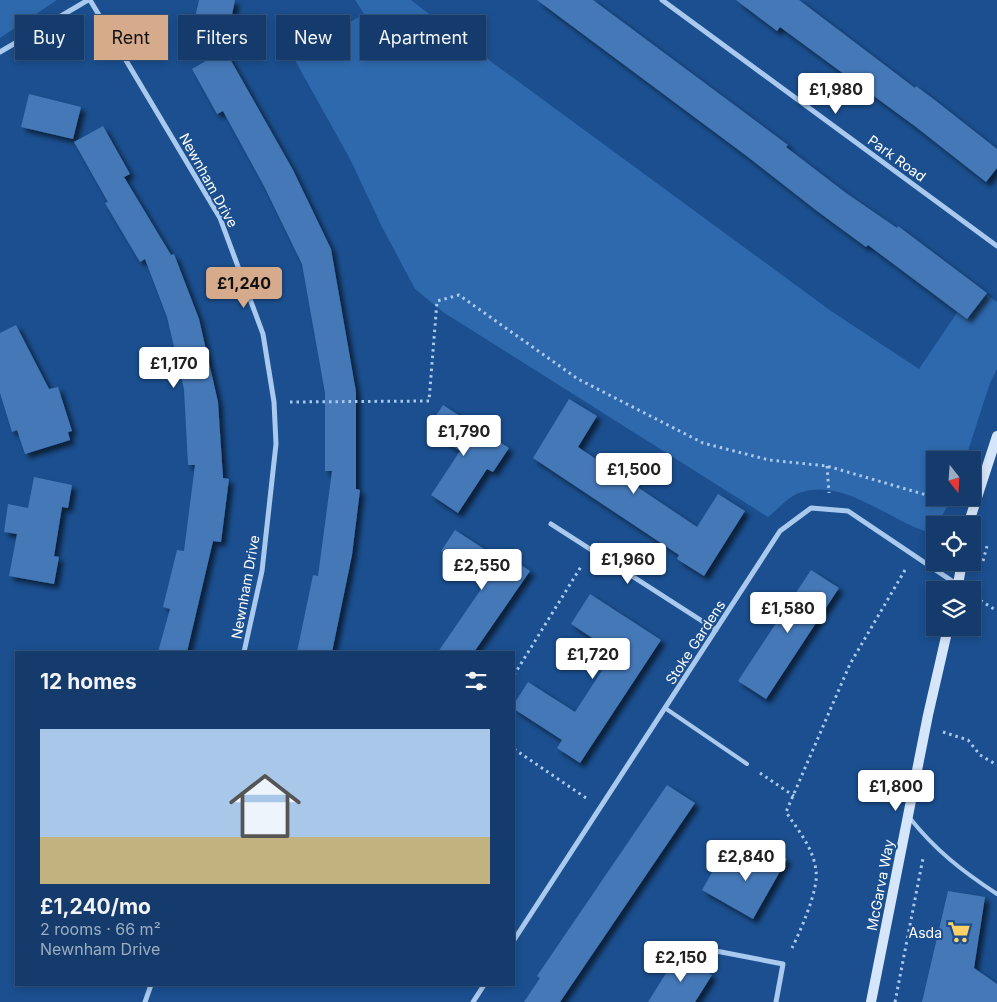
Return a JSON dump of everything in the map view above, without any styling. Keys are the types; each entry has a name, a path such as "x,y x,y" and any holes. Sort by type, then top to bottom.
{"street":[{"name":"Newnham Drive","path":"0,52 89,0 220,218 263,334 274,402 276,444 262,571 244,651"},
{"name":"Park Road","path":"662,0 997,246"},
{"path":"971,516 997,436"},
{"name":"Stoke Gardens","path":"515,938 780,531 811,508 848,511 914,554 949,581"},
{"path":"551,524 716,630"},
{"name":"McGarva Way","path":"871,1002 926,726 946,636"},
{"path":"716,951 784,964 776,1002"},
{"path":"145,1002 151,986"},
{"path":"473,1002 483,986"}],"lane":[{"path":"665,708 747,764"},
{"path":"908,815 927,839 963,872 997,894"}],"path":[{"path":"274,402 429,401 438,301 460,295 578,379 703,443 769,460 827,466 973,509"},
{"path":"827,466 831,510"},
{"path":"515,672 591,550"},
{"path":"784,964 805,923 817,872 807,844 786,812 850,664 914,554"},
{"path":"981,601 997,612"},
{"path":"926,726 968,740 980,755 997,765"},
{"path":"515,750 600,808"},
{"path":"747,764 794,796"}],"shaded area":[{"path":"0,0 57,0 34,15 15,15 15,28 0,38"},
{"path":"355,0 411,0 431,15 362,15 364,14"},
{"path":"360,16 360,60 486,60 486,58 831,311 919,369 975,286 997,302 997,369 990,383 968,451 926,451 926,506 947,506 942,516 926,516 925,531 848,495 831,490 815,490 795,495 768,517 443,312 415,289 382,227 350,159 295,60 350,60 350,22"}],"building":[{"path":"199,0 235,0 232,15 196,15"},
{"path":"537,0 593,0 788,145 786,147 846,193 897,228 898,226 987,293 967,319 868,245 866,247 817,211 748,157"},
{"path":"736,0 799,0 915,88 916,86 936,101 997,149 997,168 986,182 916,127 780,27 777,31"},
{"path":"208,60 231,60 293,170 331,249 356,392 356,489 360,490 352,555 332,651 297,651 313,575 318,576 332,471 325,471 325,393 302,264 264,186 223,111 217,114 192,69"},
{"path":"29,94 81,107 73,139 21,127"},
{"path":"103,126 130,174 124,177 171,255 174,254 199,319 218,402 223,478 229,479 221,542 213,541 187,651 158,651 170,609 163,607 177,550 184,551 195,465 188,465 184,389 167,317 145,259 140,262 105,203 108,202 74,142"},
{"path":"16,325 49,389 58,387 72,431 68,432 70,440 25,454 17,430 12,432 0,393 0,333"},
{"path":"569,399 597,416 578,447 697,527 718,494 745,511 704,576 677,559 679,555 533,458"},
{"path":"443,405 509,448 493,472 487,469 458,513 431,495 460,451 427,429"},
{"path":"34,477 72,485 68,508 62,507 54,556 59,557 54,584 9,576 17,534 4,532 8,504 28,508"},
{"path":"455,530 501,560 505,554 530,571 475,651 439,651 486,582 441,551"},
{"path":"811,570 839,588 766,699 738,681"},
{"path":"590,594 661,640 580,763 557,748 562,740 515,710 515,702 528,682 575,712 614,652 571,624"},
{"path":"667,785 695,803 560,1002 524,1002 540,978 537,976"},
{"path":"761,844 787,859 753,919 702,890 719,860 744,874"},
{"name":"Asda","path":"948,891 985,897 974,968 997,984 997,1002 922,1002"},
{"path":"678,954 712,975 695,1002 648,1002"}],"place":[{"name":"Asda","path":"959,932"}]}
